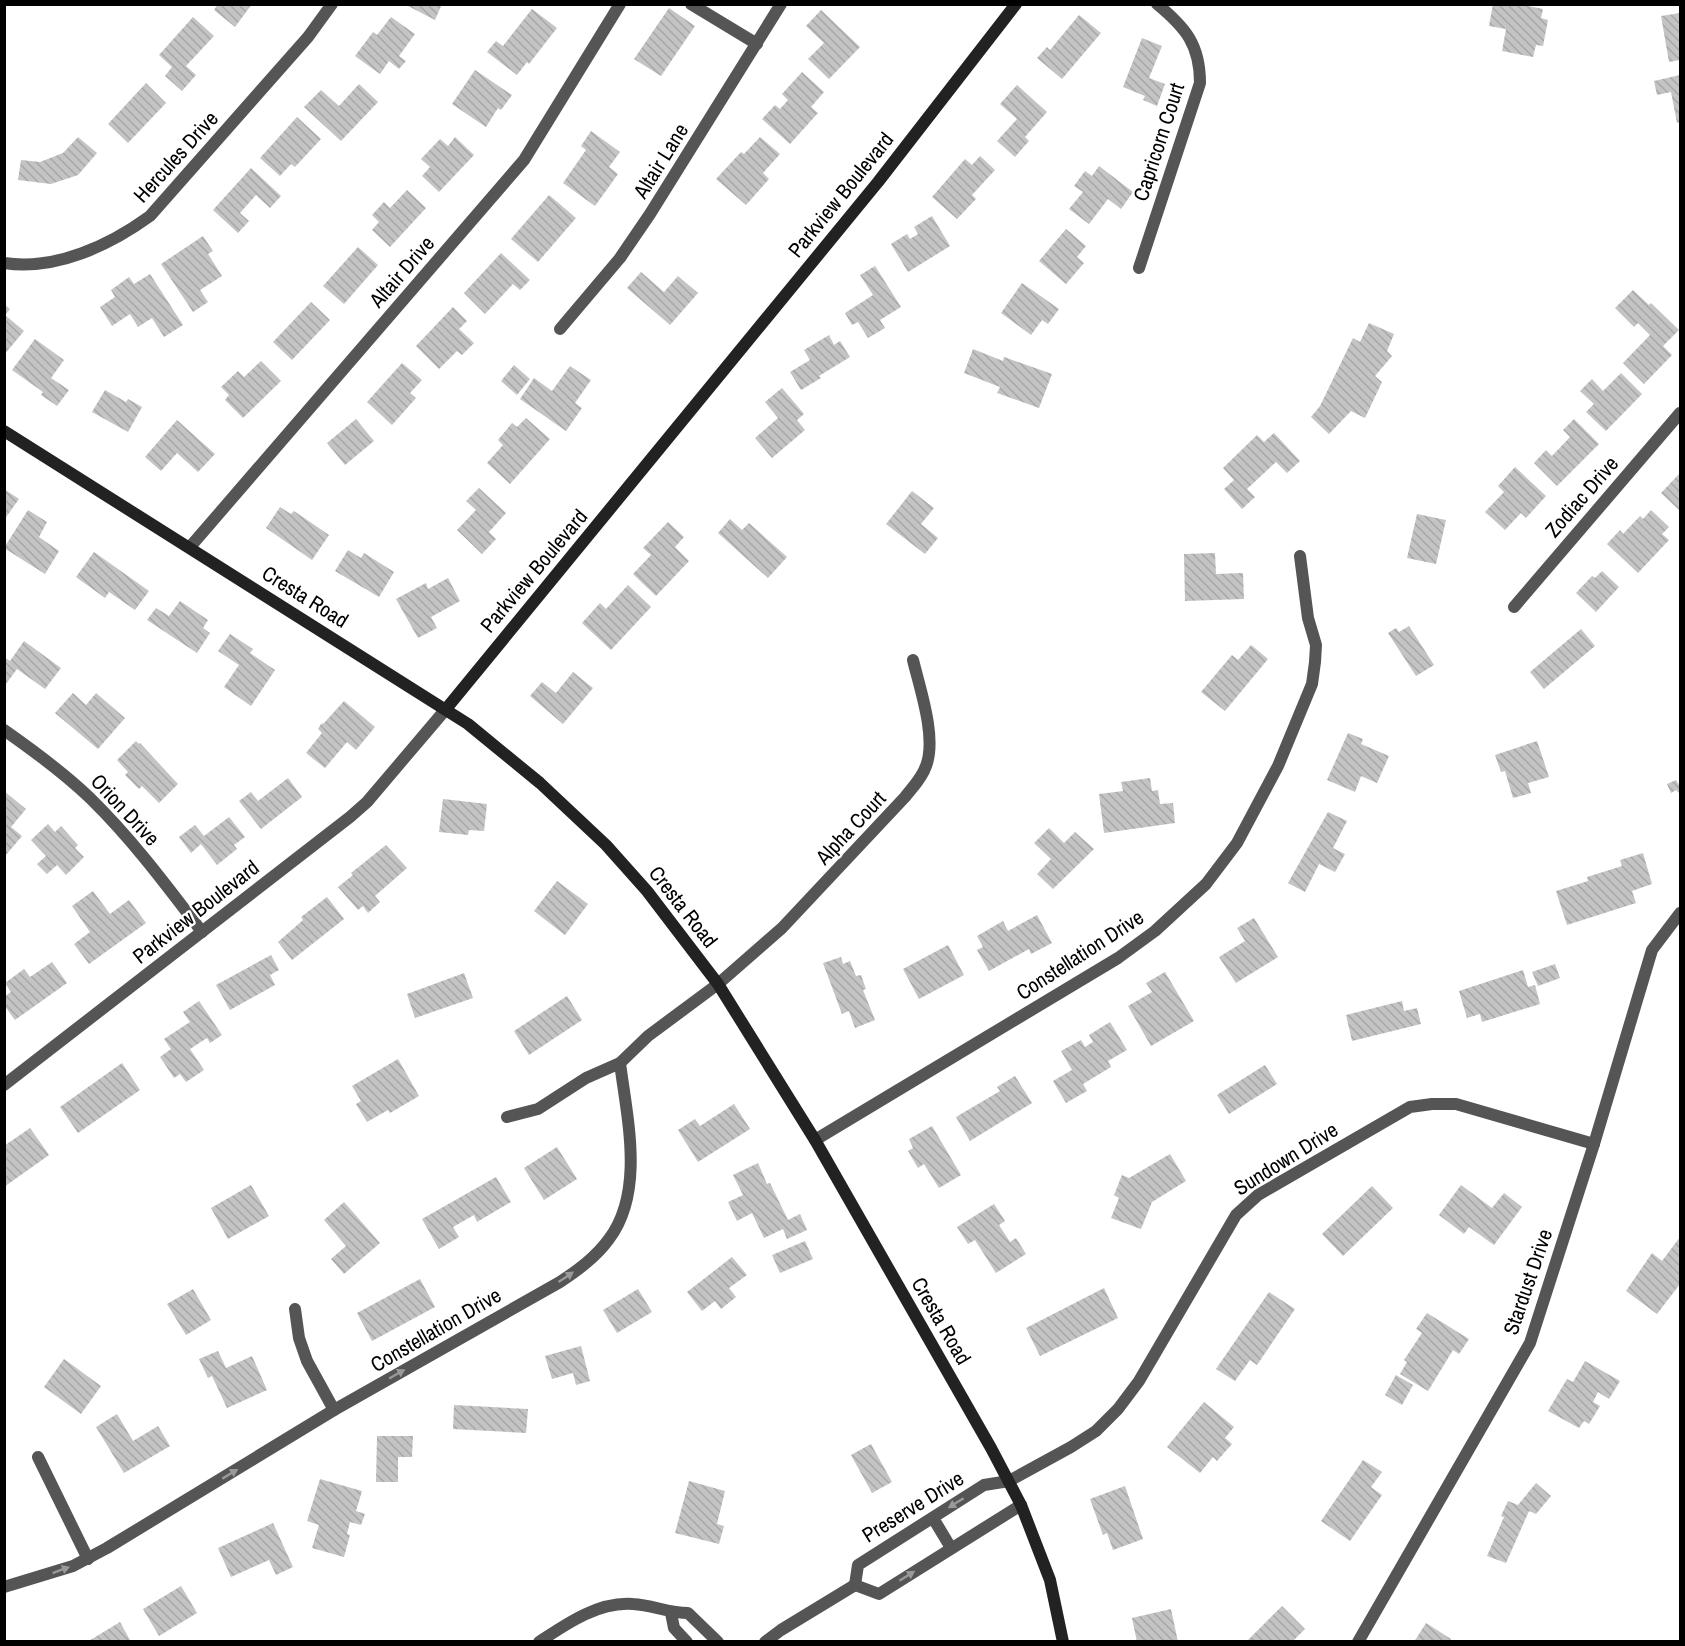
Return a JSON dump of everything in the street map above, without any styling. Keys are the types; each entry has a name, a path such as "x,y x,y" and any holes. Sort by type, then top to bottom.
{"main road":[{"name":"Parkview Boulevard","path":"446,709 790,291 1016,4"},
{"name":"Cresta Road","path":"4,431 468,724 540,783 606,845 647,891 718,984 815,1140 1009,1481 1022,1505 1050,1580 1063,1641"}],"street":[{"name":"Hercules Drive","path":"4,262 16,264 73,256 101,247 150,216 308,37 332,4"},
{"name":"Altair Drive","path":"190,547 524,160 620,4"},
{"path":"691,4 757,44"},
{"name":"Altair Lane","path":"560,329 620,258 644,223 781,4"},
{"name":"Capricorn Court","path":"1139,268 1200,83 1200,64 1194,44 1183,28 1157,4"},
{"name":"Zodiac Drive","path":"1514,607 1680,412"},
{"name":"Constellation Drive","path":"815,1140 1118,958 1155,931 1206,884 1237,843 1273,775 1312,684 1316,645 1308,618 1300,556"},
{"name":"Alpha Court","path":"718,984 783,928 809,902 919,780 929,758 929,733 914,660"},
{"name":"Parkview Boulevard","path":"6,1081 350,818 367,802 446,709"},
{"name":"Orion Drive","path":"4,730 59,771 90,798 146,859 202,932"},
{"name":"Stardust Drive","path":"1358,1641 1530,1343 1594,1144 1652,950 1680,913"},
{"path":"507,1117 538,1109 586,1078 620,1063 648,1036 718,984"},
{"name":"Constellation Drive","path":"4,1587 45,1576 88,1559 334,1410 560,1282 583,1266 609,1239 620,1221 627,1201 631,1159 620,1063"},
{"name":"Sundown Drive","path":"1009,1481 1096,1431 1118,1409 1139,1381 1236,1215 1246,1204 1410,1107 1456,1104 1594,1144"},
{"path":"295,1309 299,1338 307,1361 334,1410"},
{"path":"38,1457 88,1559"},
{"name":"Preserve Drive","path":"855,1585 858,1565 984,1485 1009,1481"},
{"path":"765,1641 855,1585 879,1594 1022,1505"},
{"path":"933,1518 951,1548"},
{"path":"539,1641 567,1623 592,1612 611,1606 631,1604 653,1607 671,1613 688,1613 718,1641"},
{"path":"671,1613 675,1628 687,1641"}],"building":[{"path":"218,4 252,4 235,27 214,10"},
{"path":"404,4 442,4 435,20"},
{"path":"1493,4 1517,4 1543,9 1541,18 1548,20 1543,46 1536,45 1533,57 1502,51 1506,29 1489,26"},
{"path":"669,8 695,26 661,76 634,59"},
{"path":"532,9 557,28 529,64 527,62 517,75 487,52 496,41 503,46"},
{"path":"821,10 860,47 829,79 808,59 824,43 806,26"},
{"path":"1680,13 1680,60 1669,62 1661,16"},
{"path":"1079,15 1101,33 1062,79 1037,58 1047,47 1050,50"},
{"path":"193,17 214,36 186,66 196,75 182,91 165,76 172,67 159,55"},
{"path":"391,17 415,34 399,56 406,61 399,69 389,61 380,74 355,56 373,32 377,35"},
{"path":"1142,38 1162,46 1149,78 1165,84 1157,106 1143,100 1145,96 1123,87"},
{"path":"475,70 512,95 501,110 498,108 486,127 452,104"},
{"path":"802,72 824,92 811,107 818,113 790,144 762,119 775,105 780,109 788,100 782,94"},
{"path":"1680,75 1680,122 1677,123 1671,92 1657,95 1654,81"},
{"path":"146,83 166,103 128,143 108,124"},
{"path":"359,84 378,102 341,141 304,107 321,90 339,106"},
{"path":"1017,85 1047,112 1025,137 1029,141 1015,157 997,141 1017,119 1000,104"},
{"path":"297,117 321,139 295,167 291,164 280,176 260,158"},
{"path":"591,131 620,152 609,167 618,174 595,206 563,183 586,150 581,146"},
{"path":"78,137 97,153 78,175 51,184 18,180 21,160 40,162 63,153"},
{"path":"455,137 474,155 439,192 422,176 430,167 421,159 440,139 448,146"},
{"path":"760,137 780,154 763,173 769,179 746,205 716,179 741,152 744,154"},
{"path":"980,156 995,170 972,195 976,199 957,219 932,197 965,159 972,165"},
{"path":"1099,166 1133,192 1121,209 1108,199 1089,224 1069,209 1083,192 1074,186 1085,171 1092,176"},
{"path":"251,168 281,196 270,208 256,195 240,213 249,221 238,233 213,210"},
{"path":"407,190 426,208 390,247 372,230 379,222 372,215 384,202 390,208"},
{"path":"549,195 576,218 538,262 511,239"},
{"path":"932,216 950,246 908,272 891,244 907,234 910,239 918,234 914,227"},
{"path":"1066,229 1086,246 1077,257 1084,263 1066,284 1039,261"},
{"path":"203,236 213,251 208,254 222,276 200,290 208,302 193,312 161,264"},
{"path":"358,247 378,265 344,304 323,286"},
{"path":"501,253 530,280 520,290 513,284 485,314 464,293"},
{"path":"875,266 901,307 880,320 885,328 868,338 858,322 852,325 845,313 873,295 860,275"},
{"path":"641,272 664,292 678,276 698,293 670,325 627,288"},
{"path":"150,274 183,325 164,337 152,318 138,327 130,314 112,326 100,307 115,297 111,290 129,277 134,284"},
{"path":"1022,283 1059,309 1048,324 1042,320 1031,335 1001,313"},
{"path":"1633,290 1649,305 1651,303 1679,330 1663,346 1672,355 1644,384 1623,363 1650,335 1638,323 1634,327 1615,308"},
{"path":"311,302 330,320 292,360 273,342"},
{"path":"4,304 10,309 5,315 24,331 4,355"},
{"path":"453,307 467,321 459,329 474,343 462,355 457,351 439,369 416,346"},
{"path":"1369,323 1394,334 1387,351 1392,356 1375,376 1382,382 1365,418 1351,411 1329,434 1311,417 1320,406 1353,338 1360,342"},
{"path":"829,335 834,345 840,341 850,357 801,390 790,372 810,360 804,350"},
{"path":"35,339 64,360 51,378 69,390 57,406 41,395 43,392 12,370"},
{"path":"973,349 1003,361 1004,357 1052,374 1039,408 997,393 1000,387 964,373"},
{"path":"261,361 281,381 243,418 225,400 229,395 221,387 238,371 244,377"},
{"path":"402,363 422,380 410,393 416,398 392,425 367,402"},
{"path":"514,365 530,379 517,395 501,381"},
{"path":"570,366 591,380 575,403 582,408 566,431 520,399 534,378 552,391"},
{"path":"1621,373 1642,394 1606,431 1586,412 1594,404 1580,391 1592,379 1603,391"},
{"path":"782,388 804,414 797,420 805,430 772,458 755,438 778,418 765,402"},
{"path":"105,390 126,402 128,399 142,407 128,432 92,412"},
{"path":"526,418 550,439 510,484 487,463 503,445 498,440 512,423 517,427"},
{"path":"356,419 374,441 345,465 327,443"},
{"path":"1574,419 1599,444 1557,486 1534,463 1546,450 1552,456 1570,437 1563,430"},
{"path":"177,420 215,454 198,472 177,453 161,471 145,457"},
{"path":"1274,433 1300,461 1287,473 1276,462 1247,489 1255,497 1242,509 1224,489 1234,480 1223,468 1257,435 1264,442"},
{"path":"1515,467 1546,496 1526,518 1521,513 1505,530 1485,512 1504,492 1498,486"},
{"path":"1680,473 1680,509 1679,510 1661,493"},
{"path":"479,488 506,513 489,532 496,539 482,554 457,530 476,510 466,501"},
{"path":"4,489 19,499 4,520"},
{"path":"912,491 934,508 921,524 938,538 925,554 886,524"},
{"path":"280,507 291,514 294,511 329,535 312,560 266,528"},
{"path":"28,510 47,522 39,537 59,551 45,574 4,548"},
{"path":"1651,510 1669,527 1662,534 1669,540 1638,573 1607,544 1620,530 1623,534 1640,516 1643,519"},
{"path":"1417,514 1446,520 1436,564 1407,558"},
{"path":"730,519 742,530 749,523 787,557 768,578 718,533"},
{"path":"668,522 684,537 675,547 689,561 656,596 633,574 651,555 643,548"},
{"path":"348,550 361,558 364,553 394,572 379,597 335,571"},
{"path":"94,552 149,591 135,610 109,592 105,598 76,577"},
{"path":"1215,553 1216,574 1243,573 1244,599 1185,601 1184,554"},
{"path":"1602,571 1619,587 1596,612 1576,593 1592,576 1595,578"},
{"path":"448,578 460,601 431,617 437,628 418,638 396,599 426,583 428,589"},
{"path":"628,585 651,607 611,650 582,623 600,603 606,609"},
{"path":"180,601 208,620 203,628 210,633 197,653 147,620 156,608 169,616"},
{"path":"1409,626 1434,665 1416,676 1388,633 1396,628 1399,632"},
{"path":"1581,629 1595,646 1544,689 1530,672"},
{"path":"230,634 253,649 250,653 275,670 251,706 224,687 239,665 218,651"},
{"path":"24,641 61,668 45,689 17,669 6,684 4,682 4,657 10,661"},
{"path":"1251,645 1268,659 1225,711 1201,692 1232,655 1238,660"},
{"path":"573,672 593,688 563,724 530,696 542,682 556,693"},
{"path":"73,693 86,705 96,693 125,718 98,749 55,713"},
{"path":"344,701 375,727 356,750 347,742 325,768 306,753 322,733 318,729 321,724"},
{"path":"1348,733 1363,739 1361,744 1389,756 1377,783 1361,776 1355,792 1327,780"},
{"path":"136,741 178,784 159,803 142,786 139,789 125,775 128,772 117,760"},
{"path":"1537,741 1549,777 1528,783 1531,793 1513,798 1505,771 1501,772 1495,755"},
{"path":"288,778 302,797 261,829 239,801 251,792 258,801"},
{"path":"1150,778 1152,791 1158,790 1160,804 1173,803 1175,823 1104,833 1099,794 1123,791 1121,782"},
{"path":"1676,780 1679,785 1680,783 1680,794 1676,790 1671,793 1667,784"},
{"path":"4,791 26,809 11,827 22,836 6,855 4,854"},
{"path":"443,799 487,804 484,831 469,830 468,835 439,832"},
{"path":"1328,812 1347,821 1333,848 1345,854 1335,872 1319,864 1305,892 1288,883"},
{"path":"229,817 245,837 234,845 237,849 217,865 201,844 191,853 179,837 195,825 204,836"},
{"path":"48,824 55,832 61,826 78,845 75,848 84,857 66,875 57,865 47,874 37,864 46,856 31,840"},
{"path":"1049,828 1064,843 1075,832 1094,849 1053,889 1037,874 1051,859 1034,843"},
{"path":"386,845 407,868 375,896 380,902 368,913 363,906 358,910 338,887 353,875 351,873"},
{"path":"1643,853 1652,884 1632,891 1636,903 1567,925 1556,891 1588,881 1587,877 1622,866 1620,860"},
{"path":"557,881 588,904 565,935 534,911"},
{"path":"93,891 110,914 129,900 146,923 89,964 74,944 90,932 72,906"},
{"path":"327,897 344,919 292,960 278,942 303,920 301,917"},
{"path":"1037,915 1052,943 1031,954 1029,949 989,971 977,950 983,947 977,936 1003,921 1008,931"},
{"path":"1254,918 1278,957 1236,983 1219,957 1245,941 1237,928"},
{"path":"948,945 964,975 919,999 903,969"},
{"path":"271,955 279,970 270,975 275,985 230,1010 216,985"},
{"path":"841,957 843,964 850,961 856,976 861,975 866,989 863,990 875,1020 855,1028 849,1011 842,1014 823,963"},
{"path":"52,962 67,983 15,1020 4,1005 4,997 11,992 5,983 24,969 30,977"},
{"path":"1555,964 1560,978 1538,986 1532,972"},
{"path":"1523,970 1528,987 1535,985 1540,1004 1482,1022 1480,1014 1467,1018 1459,991"},
{"path":"1165,972 1194,1021 1151,1046 1128,1006 1152,992 1146,983"},
{"path":"464,973 473,998 415,1018 407,994"},
{"path":"567,996 582,1020 529,1055 514,1031"},
{"path":"199,1001 222,1035 210,1043 207,1038 190,1049 204,1070 186,1082 180,1074 174,1078 160,1057 171,1049 164,1039 190,1022 183,1012"},
{"path":"1402,1001 1404,1011 1417,1008 1421,1024 1352,1041 1346,1015"},
{"path":"1110,1022 1127,1050 1108,1061 1111,1067 1083,1084 1087,1091 1066,1103 1053,1081 1072,1070 1061,1051 1081,1040 1085,1047 1093,1042 1089,1035"},
{"path":"398,1059 419,1096 390,1113 388,1110 367,1122 356,1104 361,1101 352,1086"},
{"path":"122,1063 140,1090 78,1133 60,1107"},
{"path":"1265,1065 1277,1084 1229,1114 1217,1095"},
{"path":"1015,1076 1032,1103 970,1141 956,1117 1000,1091 997,1087"},
{"path":"734,1104 750,1129 698,1162 678,1130 695,1119 700,1126"},
{"path":"932,1126 961,1175 939,1188 924,1164 918,1168 908,1151 913,1148 909,1139"},
{"path":"30,1128 49,1155 4,1187 4,1146"},
{"path":"557,1147 577,1179 544,1200 524,1168"},
{"path":"1170,1154 1186,1181 1152,1202 1141,1229 1111,1218 1119,1198 1114,1195 1122,1175 1129,1178"},
{"path":"758,1163 767,1184 770,1183 788,1220 800,1214 807,1230 787,1239 783,1229 764,1238 752,1213 737,1221 728,1202 743,1195 733,1175"},
{"path":"496,1177 511,1202 477,1222 474,1215 453,1227 459,1237 439,1249 422,1219"},
{"path":"251,1185 269,1216 228,1239 211,1208"},
{"path":"1461,1185 1492,1208 1504,1193 1522,1207 1494,1245 1469,1227 1464,1234 1439,1215"},
{"path":"1372,1186 1393,1208 1343,1256 1322,1234"},
{"path":"344,1202 380,1243 344,1274 331,1259 346,1246 324,1220"},
{"path":"994,1204 1005,1221 999,1225 1010,1242 1016,1238 1026,1254 996,1273 975,1240 968,1244 957,1227"},
{"path":"1680,1237 1680,1284 1657,1314 1626,1291 1652,1253 1662,1261"},
{"path":"805,1241 813,1259 780,1273 772,1255"},
{"path":"732,1257 747,1275 729,1288 736,1297 721,1309 715,1301 702,1311 687,1292"},
{"path":"420,1279 435,1307 372,1341 357,1313"},
{"path":"1104,1288 1118,1318 1040,1356 1026,1328"},
{"path":"193,1289 211,1320 186,1335 167,1304"},
{"path":"638,1289 652,1312 617,1333 603,1310"},
{"path":"1269,1292 1295,1309 1257,1365 1250,1360 1235,1381 1216,1369"},
{"path":"1427,1313 1469,1339 1459,1354 1453,1350 1428,1391 1400,1374 1407,1362 1404,1360 1422,1333 1416,1329"},
{"path":"581,1346 590,1381 576,1385 573,1373 552,1379 545,1356"},
{"path":"218,1351 226,1368 252,1356 267,1390 227,1408 212,1376 208,1378 199,1359"},
{"path":"64,1359 101,1386 81,1414 44,1387"},
{"path":"1585,1361 1620,1381 1609,1399 1598,1392 1593,1402 1600,1406 1589,1424 1584,1421 1579,1428 1548,1411 1567,1379 1573,1382"},
{"path":"1396,1375 1413,1385 1402,1405 1385,1395"},
{"path":"1204,1402 1234,1427 1225,1438 1232,1444 1217,1461 1213,1457 1200,1473 1167,1447"},
{"path":"454,1405 528,1409 526,1433 453,1429"},
{"path":"117,1414 133,1441 158,1426 170,1446 124,1473 96,1427"},
{"path":"377,1436 413,1436 412,1457 398,1457 398,1482 376,1482"},
{"path":"871,1444 892,1482 872,1493 851,1455"},
{"path":"1363,1460 1382,1472 1371,1487 1382,1495 1350,1541 1321,1521"},
{"path":"320,1479 362,1491 356,1511 365,1514 361,1525 350,1522 347,1534 350,1535 344,1557 312,1548 319,1525 307,1521"},
{"path":"689,1481 725,1491 717,1524 724,1526 719,1544 675,1533"},
{"path":"1536,1483 1551,1496 1536,1514 1529,1511 1506,1563 1487,1556 1504,1517 1501,1516 1508,1501 1518,1505"},
{"path":"1125,1486 1143,1539 1113,1550 1107,1533 1103,1535 1090,1499"},
{"path":"273,1523 293,1567 276,1575 269,1560 231,1577 218,1548"},
{"path":"181,1586 197,1613 159,1636 143,1609"},
{"path":"1282,1606 1305,1629 1292,1642 1246,1642"},
{"path":"1171,1609 1178,1642 1137,1642 1132,1618"},
{"path":"120,1622 131,1642 87,1642"},
{"path":"1426,1623 1451,1639 1449,1642 1414,1642"}]}
